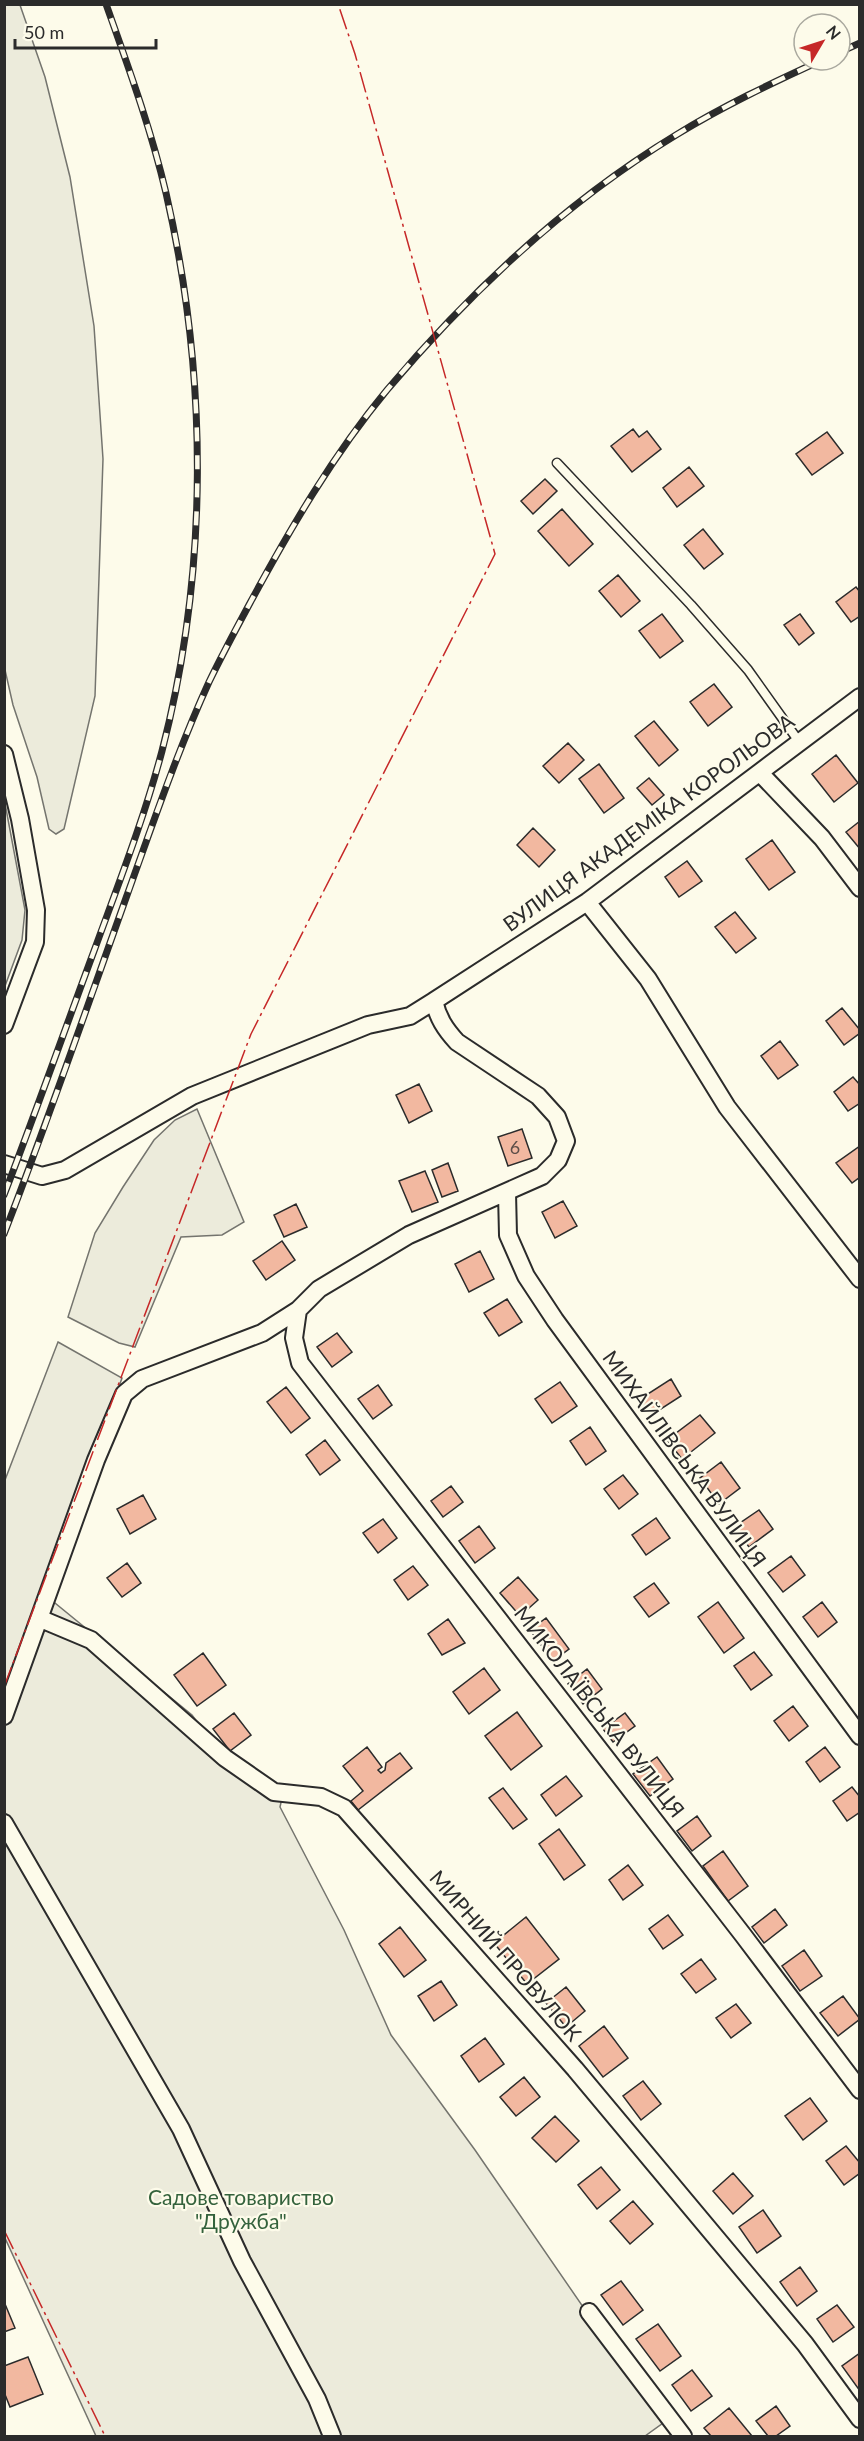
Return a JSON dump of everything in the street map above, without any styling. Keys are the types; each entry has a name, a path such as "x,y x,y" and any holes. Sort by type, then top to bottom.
{"street":[{"name":"ВУЛИЦЯ АКАДЕМІКА КОРОЛЬОВА","path":"4,1164 42,1176 65,1170 192,1096 368,1025 410,1016 586,902 860,697"},
{"path":"4,754 20,819 36,910 35,942 4,1025"},
{"path":"760,773 822,838 860,888"},
{"path":"586,902 648,979 727,1107 860,1279"},
{"path":"4,1716 41,1619 96,1460 124,1394 142,1380 262,1333 298,1310 319,1289 408,1235 542,1176 558,1160 566,1141 556,1117 538,1096 457,1042 442,1023 434,1001"},
{"name":"МИХАЙЛІВСЬКА ВУЛИЦЯ","path":"507,1193 508,1235 526,1276 562,1330 860,1736"},
{"name":"МИКОЛАЇВСЬКА ВУЛИЦЯ","path":"298,1310 294,1338 300,1363 728,1916 853,2067 860,2090"},
{"name":"МИРНИЙ ПРОВУЛОК","path":"41,1619 91,1640 225,1758 274,1792 321,1797 344,1808 575,2069 805,2344 860,2419"},
{"path":"4,1823 181,2129 242,2261 317,2399 332,2436"},
{"path":"589,2312 683,2436"}],"lane":[{"path":"557,463 691,605 748,670 800,743"}],"green space":[{"path":"4,5 20,5 45,77 70,177 94,326 103,459 95,696 64,829 56,834 49,829 37,777 13,705 5,670"},
{"path":"4,798 25,910 22,940 5,986"},
{"path":"197,1109 244,1222 222,1235 181,1237 135,1347 119,1343 68,1317 95,1233 154,1140 175,1120"},
{"name":"Садове товариство \"Дружба\"","path":"58,1342 122,1378 44,1594 192,1715 223,1756 282,1798 280,1807 344,1930 391,2035 475,2150 663,2423 645,2436 96,2436 5,2238 5,1480"}],"building":[{"path":"633,429 639,437 647,431 661,449 632,472 611,446"},
{"path":"827,432 843,453 812,475 796,454"},
{"path":"689,467 704,486 677,507 663,488"},
{"path":"545,479 557,491 533,514 521,501"},
{"path":"562,509 593,544 569,566 538,531"},
{"path":"703,529 723,554 704,569 684,545"},
{"path":"618,575 640,601 621,617 599,591"},
{"path":"856,587 860,592 860,616 851,622 836,602"},
{"path":"662,614 683,641 660,658 639,631"},
{"path":"800,614 814,633 799,645 784,625"},
{"path":"714,684 732,707 708,726 690,702"},
{"path":"654,721 678,750 659,766 635,736"},
{"path":"568,743 584,760 559,783 543,766"},
{"path":"836,755 858,783 834,802 812,774"},
{"path":"599,764 624,798 604,813 579,779"},
{"path":"649,778 664,795 652,805 637,788"},
{"path":"860,821 860,849 846,832"},
{"path":"533,828 555,850 539,867 517,845"},
{"path":"772,840 795,872 769,890 746,859"},
{"path":"687,861 702,881 679,897 665,877"},
{"path":"735,912 756,938 736,953 715,927"},
{"path":"842,1008 860,1030 860,1033 844,1045 826,1021"},
{"path":"780,1041 798,1065 778,1079 761,1056"},
{"path":"853,1077 860,1085 860,1103 848,1111 834,1092"},
{"path":"419,1084 432,1111 409,1123 396,1095"},
{"path":"522,1129 532,1158 508,1166 498,1137"},
{"path":"860,1146 860,1177 852,1183 836,1163"},
{"path":"448,1163 458,1191 442,1197 432,1170"},
{"path":"425,1171 438,1202 412,1212 399,1181"},
{"path":"563,1201 577,1226 555,1238 542,1212"},
{"path":"296,1204 307,1227 284,1237 274,1215"},
{"path":"282,1241 295,1260 266,1280 253,1261"},
{"path":"480,1251 494,1279 469,1292 455,1264"},
{"path":"507,1299 522,1322 499,1336 484,1313"},
{"path":"337,1333 352,1352 332,1367 317,1347"},
{"path":"671,1379 681,1396 650,1416 640,1399"},
{"path":"560,1382 577,1406 552,1423 535,1399"},
{"path":"378,1385 392,1405 373,1419 358,1399"},
{"path":"286,1387 310,1418 291,1433 267,1402"},
{"path":"700,1415 715,1433 682,1459 667,1440"},
{"path":"590,1427 606,1451 586,1465 570,1441"},
{"path":"325,1440 340,1460 320,1475 306,1455"},
{"path":"721,1462 740,1488 719,1504 700,1478"},
{"path":"623,1475 638,1494 619,1509 604,1489"},
{"path":"451,1486 463,1502 443,1517 431,1501"},
{"path":"143,1495 156,1519 130,1534 117,1509"},
{"path":"759,1510 773,1529 749,1547 734,1527"},
{"path":"656,1518 670,1538 646,1555 632,1535"},
{"path":"383,1519 397,1538 378,1553 363,1533"},
{"path":"479,1526 495,1548 475,1563 459,1541"},
{"path":"791,1556 805,1575 783,1592 768,1573"},
{"path":"127,1563 141,1583 122,1597 107,1578"},
{"path":"413,1566 428,1585 408,1600 394,1580"},
{"path":"518,1577 538,1600 520,1616 500,1593"},
{"path":"654,1583 669,1603 649,1617 634,1597"},
{"path":"718,1602 744,1638 724,1653 698,1617"},
{"path":"822,1602 837,1622 818,1637 803,1617"},
{"path":"546,1618 569,1649 553,1661 530,1630"},
{"path":"448,1619 465,1643 442,1655 428,1634"},
{"path":"754,1652 772,1675 751,1690 734,1666"},
{"path":"203,1653 226,1685 197,1706 174,1675"},
{"path":"484,1668 500,1690 469,1714 453,1692"},
{"path":"587,1669 602,1689 583,1704 568,1684"},
{"path":"793,1706 808,1726 789,1741 774,1721"},
{"path":"517,1712 542,1746 511,1770 485,1736"},
{"path":"234,1713 251,1735 230,1751 213,1729"},
{"path":"625,1713 635,1726 613,1742 603,1729"},
{"path":"367,1747 382,1767 378,1770 381,1773 385,1770 386,1763 400,1753 412,1768 358,1810 351,1801 363,1791 343,1766"},
{"path":"825,1747 840,1767 820,1782 806,1762"},
{"path":"657,1757 673,1779 650,1796 633,1774"},
{"path":"566,1776 582,1796 556,1816 541,1795"},
{"path":"852,1787 860,1797 860,1812 847,1821 833,1801"},
{"path":"503,1788 527,1819 513,1829 489,1798"},
{"path":"697,1816 711,1836 692,1851 677,1831"},
{"path":"559,1829 585,1865 564,1880 539,1844"},
{"path":"723,1851 748,1886 728,1901 703,1866"},
{"path":"628,1865 643,1885 623,1900 609,1880"},
{"path":"775,1909 787,1925 764,1943 752,1927"},
{"path":"668,1915 683,1935 663,1949 649,1929"},
{"path":"526,1917 559,1959 527,1984 494,1943"},
{"path":"400,1927 426,1960 404,1977 379,1944"},
{"path":"804,1950 822,1976 800,1991 782,1966"},
{"path":"701,1959 716,1979 696,1993 681,1974"},
{"path":"441,1981 457,2005 434,2021 418,1996"},
{"path":"566,1987 585,2011 566,2027 546,2003"},
{"path":"843,1996 860,2019 838,2036 820,2013"},
{"path":"736,2004 751,2023 731,2038 716,2018"},
{"path":"604,2026 628,2058 603,2077 579,2046"},
{"path":"485,2038 504,2064 479,2082 461,2056"},
{"path":"524,2077 540,2097 516,2116 500,2097"},
{"path":"643,2081 661,2104 641,2120 623,2096"},
{"path":"810,2098 827,2121 803,2140 785,2116"},
{"path":"555,2116 579,2141 556,2162 532,2138"},
{"path":"846,2146 860,2163 860,2173 844,2185 826,2161"},
{"path":"601,2167 620,2190 597,2209 578,2185"},
{"path":"733,2173 753,2196 733,2214 713,2191"},
{"path":"633,2201 653,2224 630,2244 610,2221"},
{"path":"763,2210 781,2236 757,2253 739,2227"},
{"path":"800,2267 817,2291 797,2306 780,2282"},
{"path":"621,2281 643,2310 623,2325 601,2295"},
{"path":"4,2305 15,2328 4,2332"},
{"path":"837,2305 854,2327 833,2342 817,2319"},
{"path":"658,2324 681,2356 660,2371 636,2339"},
{"path":"860,2353 860,2391 842,2366"},
{"path":"28,2357 43,2394 10,2407 4,2392 4,2366"},
{"path":"692,2370 712,2396 691,2411 672,2385"},
{"path":"776,2406 790,2426 776,2436 768,2436 756,2421"},
{"path":"729,2408 752,2436 711,2436 704,2428"}],"railway":[{"path":"4,1195 121,877 155,776 177,682 188,613 195,543 196,402 190,332 180,262 166,193 153,145 106,4"},
{"path":"852,47 860,43"},
{"path":"4,1234 165,789 197,708 250,603 330,466 367,415 418,354 486,284 558,219 596,189 676,135 796,72"}],"power":[{"path":"4,1687 251,1034 495,554 355,54 338,4"},
{"path":"4,2230 105,2436"}]}
